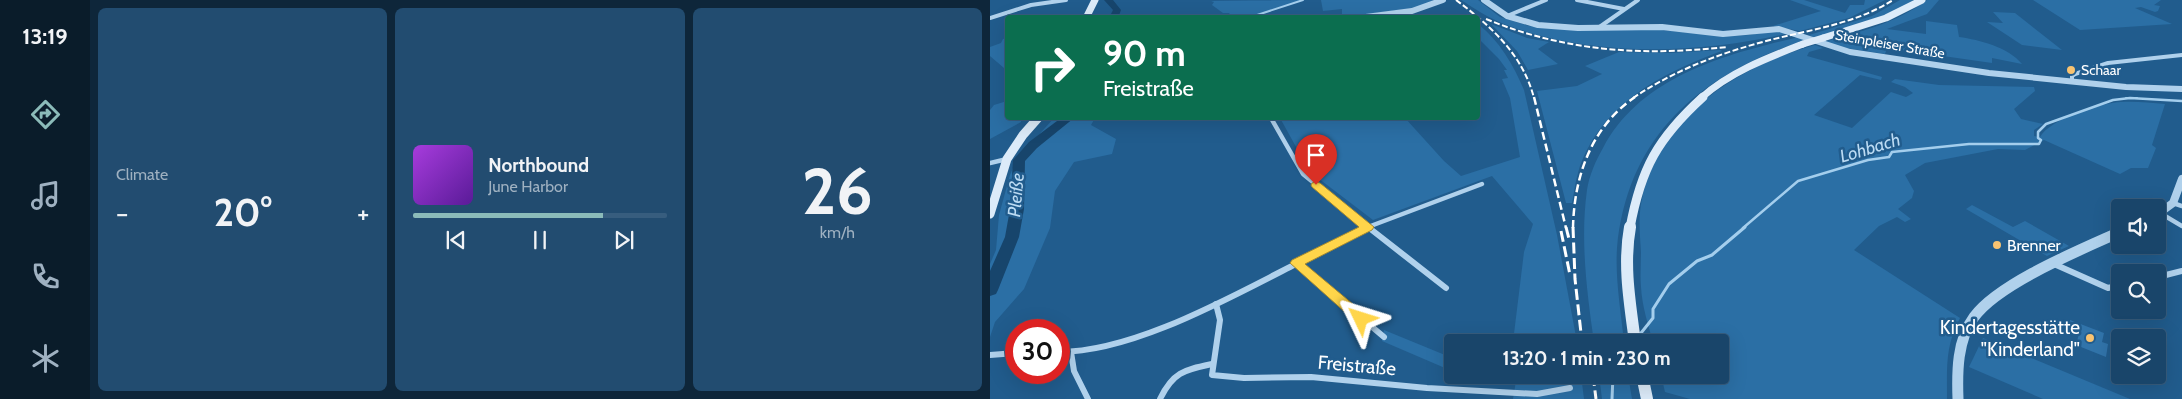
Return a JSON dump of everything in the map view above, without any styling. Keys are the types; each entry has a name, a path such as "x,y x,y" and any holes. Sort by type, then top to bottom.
{"main road":[{"path":"1088,15 1095,0"},
{"path":"1635,334 1628,298 1626,257 1628,229 1639,185 1655,150 1671,126 1688,107 1728,77 1765,58 1803,44 1880,21 1904,11 1922,0"},
{"path":"990,214 1007,159 1023,135 1036,120"},
{"path":"1644,384 1647,399"}],"street":[{"path":"990,18 1030,6 1066,0"},
{"path":"1381,15 1412,11 1443,0"},
{"name":"Steinpleiser Straße","path":"1484,0 1507,16 1538,25 1597,28 1662,27 1723,34 1779,29 1850,52 1988,73 2126,87 2182,88"},
{"path":"1507,16 1546,0"},
{"path":"1577,0 1624,9"},
{"path":"1597,28 1638,0"},
{"path":"2072,81 2072,76 2075,74 2108,63 2182,55"},
{"path":"1272,120 1303,174 1446,288"},
{"path":"990,163 1007,159"},
{"path":"2166,209 2178,204 2182,179"},
{"path":"1088,399 1085,389 1072,369 1070,362 1071,352 1098,348 1136,337 1216,304 1368,227 1482,184"},
{"path":"2166,217 2182,226"},
{"path":"1958,399 1959,353 1975,317 1986,304 2017,284 2111,236"},
{"name":"Freistraße","path":"1296,263 1384,337"},
{"path":"2054,264 2108,288 2111,287"},
{"path":"2166,275 2182,271"},
{"path":"1160,399 1170,380 1183,370 1212,364 1220,320 1216,304"},
{"path":"990,355 1005,354"},
{"name":"Freistraße","path":"1212,364 1212,375 1244,378 1311,377 1427,388 1537,394 1570,388"}],"shaded area":[{"path":"1305,0 1256,15 1230,15 1229,13 1223,13 1212,5 1214,2 1211,1"},
{"path":"1321,0 1434,0 1416,8 1358,15 1342,15 1342,9 1323,11"},
{"path":"1461,0 1478,0 1500,17 1529,26 1650,29 1727,36 1772,31 1790,33 1755,40 1683,48 1646,49 1610,47 1573,43 1538,35 1498,22"},
{"path":"1790,0 1804,0 1845,13 1850,5 1864,5 1865,0 1885,0 1849,18 1800,31 1773,26 1821,11"},
{"path":"1900,0 1914,0 1889,14 1815,38 1809,35 1872,16"},
{"path":"1927,0 1939,0 1927,14 1887,29 1926,34 1926,21 1957,25 1959,37 1984,42 2001,49 2022,64 1992,58 1992,63 1887,48 1885,54 1839,47 1823,42 1890,21"},
{"path":"2033,0 2161,0 2154,5 2160,6 2158,11 2155,12 2141,7 2135,8 2172,24 2080,30"},
{"path":"1993,12 2015,13 2062,50 2022,45 1987,22 2003,23"},
{"path":"1491,24 1527,38 1549,42 1538,49 1558,64 1528,70 1517,51"},
{"path":"1480,26 1486,30 1505,54 1524,90 1557,235 1576,334 1514,334 1524,252 1533,224 1492,176 1373,220 1310,172 1281,120 1407,120 1444,161 1461,176 1520,157 1510,98 1502,79 1508,78 1504,70 1507,70 1480,40"},
{"path":"1799,37 1805,40 1768,54 1734,71 1703,90 1676,114 1654,141 1637,172 1624,207 1617,248 1618,283 1623,334 1593,334 1584,247 1585,209 1591,174 1603,148 1619,123 1639,103 1662,86 1688,72 1715,61"},
{"path":"1005,38 1005,68 990,56 990,47 1001,43"},
{"path":"1815,45 1823,48 1809,52 1807,56 1882,77 1881,80 1860,75 1814,115 1852,128 1891,92 1906,97 1913,93 1905,87 1891,82 1895,79 1939,85 2034,87 2035,91 2014,109 2021,119 2043,124 2034,130 2034,136 2040,137 2046,130 2065,118 2101,105 2126,102 2165,104 2152,145 2156,148 2148,168 2131,168 2120,174 2044,140 2025,150 1998,149 1925,163 1905,175 1914,191 1912,198 1898,209 1911,219 1905,222 1897,217 1879,226 1854,250 1960,318 1949,348 1947,399 1690,399 1665,392 1663,384 1729,384 1729,334 1651,334 1642,294 1640,212 1642,199 1652,169 1666,143 1685,119 1706,99 1731,81 1786,54"},
{"path":"1722,51 1677,70 1655,82 1635,95 1616,111 1600,129 1587,149 1578,173 1572,203 1566,203 1537,91 1577,86 1602,74 1585,66 1619,52 1671,53"},
{"path":"1005,102 1005,120 1021,120 1021,122 990,139 990,110 994,105"},
{"path":"1052,120 1094,120 1091,125 1116,139 1112,154 1074,162 1055,191 1050,228 1024,289 995,322 990,337 990,264 996,250 999,215 1010,175 1017,159"},
{"path":"1972,205 2013,227 2025,221 2069,246 2047,256 1966,209"},
{"path":"1384,330 1444,355 1444,368 1382,341"},
{"path":"1983,338 2130,399 2043,399 1969,367"},
{"path":"1516,384 1582,384 1584,399 1513,399"},
{"path":"1600,384 1630,384 1632,399 1602,399"}],"building":[{"name":"Kindertagesstätte \"Kinderland\"","path":"2070,320 2104,333 2102,342 2108,344 2106,357 2076,345 2079,334 2068,329"}],"waterway":[{"name":"Pleiße","path":"1108,0 1117,10 1114,15"},
{"path":"1257,15 1303,0"},
{"name":"Lohbach","path":"1743,228 1798,181 1868,160 1889,157 1892,152 1969,144 2039,144 2041,140 2038,138 2038,132 2046,124 2113,100 2130,98"},
{"name":"Lohbach","path":"2130,98 2137,98"},
{"name":"Lohbach","path":"2130,98 2182,101"},
{"name":"Pleiße","path":"990,290 1012,237 1017,209 1019,160 1033,145 1065,120"},
{"name":"Lohbach","path":"1641,333 1653,318 1653,309 1669,284 1697,261 1712,255 1745,227"},
{"name":"Lohbach","path":"1612,399 1613,384"}],"railway":[{"path":"1456,0 1475,15"},
{"path":"1633,98 1665,79 1698,63 1770,40 1849,20 1864,15 1893,0"},
{"path":"1480,19 1514,55 1529,83 1534,98"},
{"path":"1486,19 1546,39 1605,49 1665,51 1728,47"},
{"path":"1534,97 1566,228"},
{"path":"1573,228 1574,209 1581,172 1596,138 1620,109 1635,97"},
{"path":"1566,227 1569,239"},
{"path":"1573,228 1575,279 1581,334"},
{"path":"1561,231 1570,275"},
{"path":"1594,384 1596,399"}],"place":[{"name":"Schaar","path":"2071,70"},
{"name":"Brenner","path":"1997,245"},
{"name":"Kindertagesstätte \"Kinderland\"","path":"2090,338"}],"route":[{"path":"1316,185 1368,227 1296,263 1361,319"}]}
